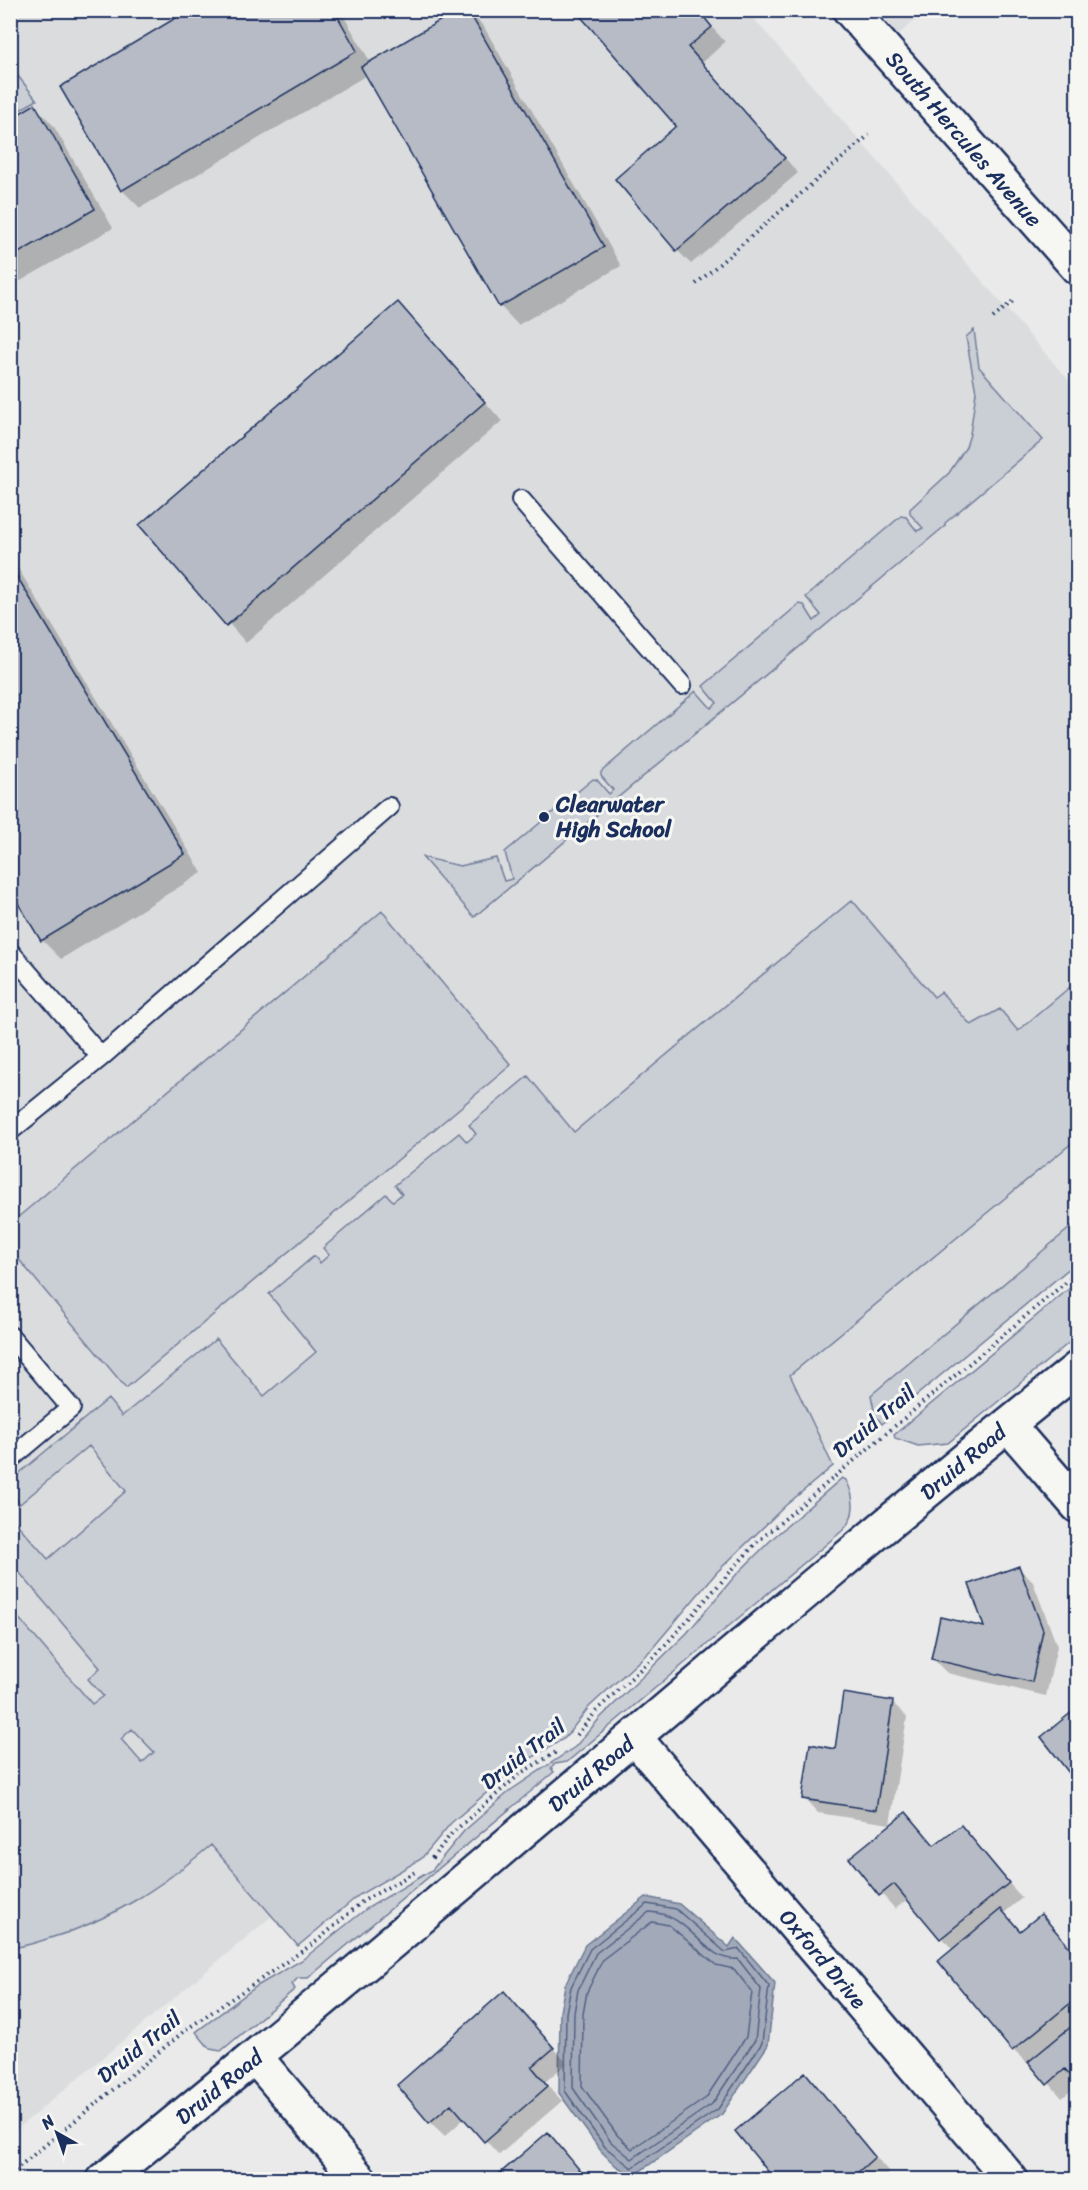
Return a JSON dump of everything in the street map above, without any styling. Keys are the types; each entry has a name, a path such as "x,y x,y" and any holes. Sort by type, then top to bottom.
{"street":[{"name":"South Hercules Avenue","path":"850,10 1077,268"},
{"name":"Druid Road","path":"104,2180 256,2058 1077,1368"},
{"path":"1008,1425 1077,1506"},
{"name":"Oxford Drive","path":"634,1738 1011,2180"},
{"path":"256,2058 360,2180"}],"lane":[{"path":"520,500 682,685"},
{"path":"10,1131 101,1057 388,807"},
{"path":"10,952 101,1057"},
{"path":"10,1336 71,1408 10,1459"}],"path":[{"path":"696,284 868,135"},
{"path":"993,318 1013,301"},
{"name":"Druid Trail","path":"570,1744 598,1709 660,1651 756,1543 1077,1272"},
{"name":"Druid Trail","path":"10,2174 187,2029 317,1941 363,1901 426,1866 452,1833 521,1773 562,1749"}],"shaded area":[{"name":"Clearwater High School","path":"11,11 747,11 1077,390 1077,1244 11,2134"},
{"path":"876,11 925,11 898,35"},
{"path":"10,66 37,100 11,115 10,115"},
{"path":"974,330 979,367 1043,440 945,523 945,526 474,917 422,857 460,866 496,858 504,881 512,879 505,852 593,779 597,780 609,794 613,790 601,776 601,772 696,691 711,708 717,703 703,686 799,604 804,605 814,621 821,615 806,597 901,516 906,517 917,531 923,528 910,514 910,509 949,473 966,447 970,434 976,392 966,337"},
{"path":"852,900 934,997 941,992 971,1025 1000,1009 1018,1031 1077,981 1078,1138 790,1375 833,1466 785,1506 717,1572 651,1650 589,1707 565,1738 518,1766 451,1823 421,1859 359,1895 298,1946 211,1845 154,1888 93,1923 29,1945 11,1948 11,1609 92,1704 103,1696 88,1679 100,1668 19,1572 11,1578 11,1517 48,1559 126,1491 89,1446 20,1504 14,1496 11,1498 11,1480 108,1399 122,1416 216,1339 264,1396 316,1352 269,1294 314,1256 320,1263 329,1255 323,1248 386,1194 393,1201 402,1194 395,1185 459,1133 467,1142 476,1134 469,1125 528,1076 574,1132","holes":["132,1729 154,1752 142,1763 121,1739"]},
{"path":"382,911 511,1065 126,1388 11,1250 11,1223"},
{"path":"1077,1222 1077,1262 882,1424 875,1415 871,1395"},
{"path":"1077,1282 1077,1336 948,1443 918,1446 895,1438 894,1435"},
{"path":"842,1478 849,1486 853,1507 850,1520 842,1531 567,1762 555,1764 551,1768 554,1772 308,1978 298,1978 292,1984 295,1989 221,2051 210,2049 196,2032 257,1986 302,1960 366,1909 432,1870 464,1831 511,1790 575,1747 600,1718 687,1633 735,1576 773,1538"}],"water":[{"path":"646,1897 679,1904 729,1947 735,1938 775,1983 768,2045 722,2114 633,2176 616,2166 601,2151 559,2093 560,2012 565,1985 585,1945"}],"building":[{"path":"189,10 334,10 357,51 121,191 60,87"},
{"path":"458,10 468,10 604,247 499,307 361,67"},
{"path":"575,10 698,10 712,27 688,47 785,158 676,251 615,179 676,126"},
{"path":"35,104 95,209 10,258 10,119"},
{"path":"398,302 485,402 226,626 139,525"},
{"path":"10,565 185,854 41,941 10,890"},
{"path":"1019,1566 1043,1630 1032,1682 931,1659 940,1617 984,1627 969,1584"},
{"path":"843,1693 893,1701 876,1810 802,1799 810,1744 835,1749"},
{"path":"1078,1707 1078,1775 1073,1778 1041,1737"},
{"path":"906,1812 934,1845 961,1825 1009,1883 940,1939 894,1884 879,1896 849,1858"},
{"path":"1001,1909 1020,1931 1041,1914 1078,1957 1078,1997 1012,2051 938,1961"},
{"path":"504,1991 554,2048 532,2067 548,2086 484,2142 451,2104 429,2123 397,2085"},
{"path":"1078,2021 1078,2084 1065,2069 1047,2085 1028,2062"},
{"path":"805,2072 875,2157 849,2180 775,2180 735,2131"},
{"path":"548,2132 588,2180 492,2180"}],"place":[{"name":"Clearwater High School","path":"544,817"}]}
